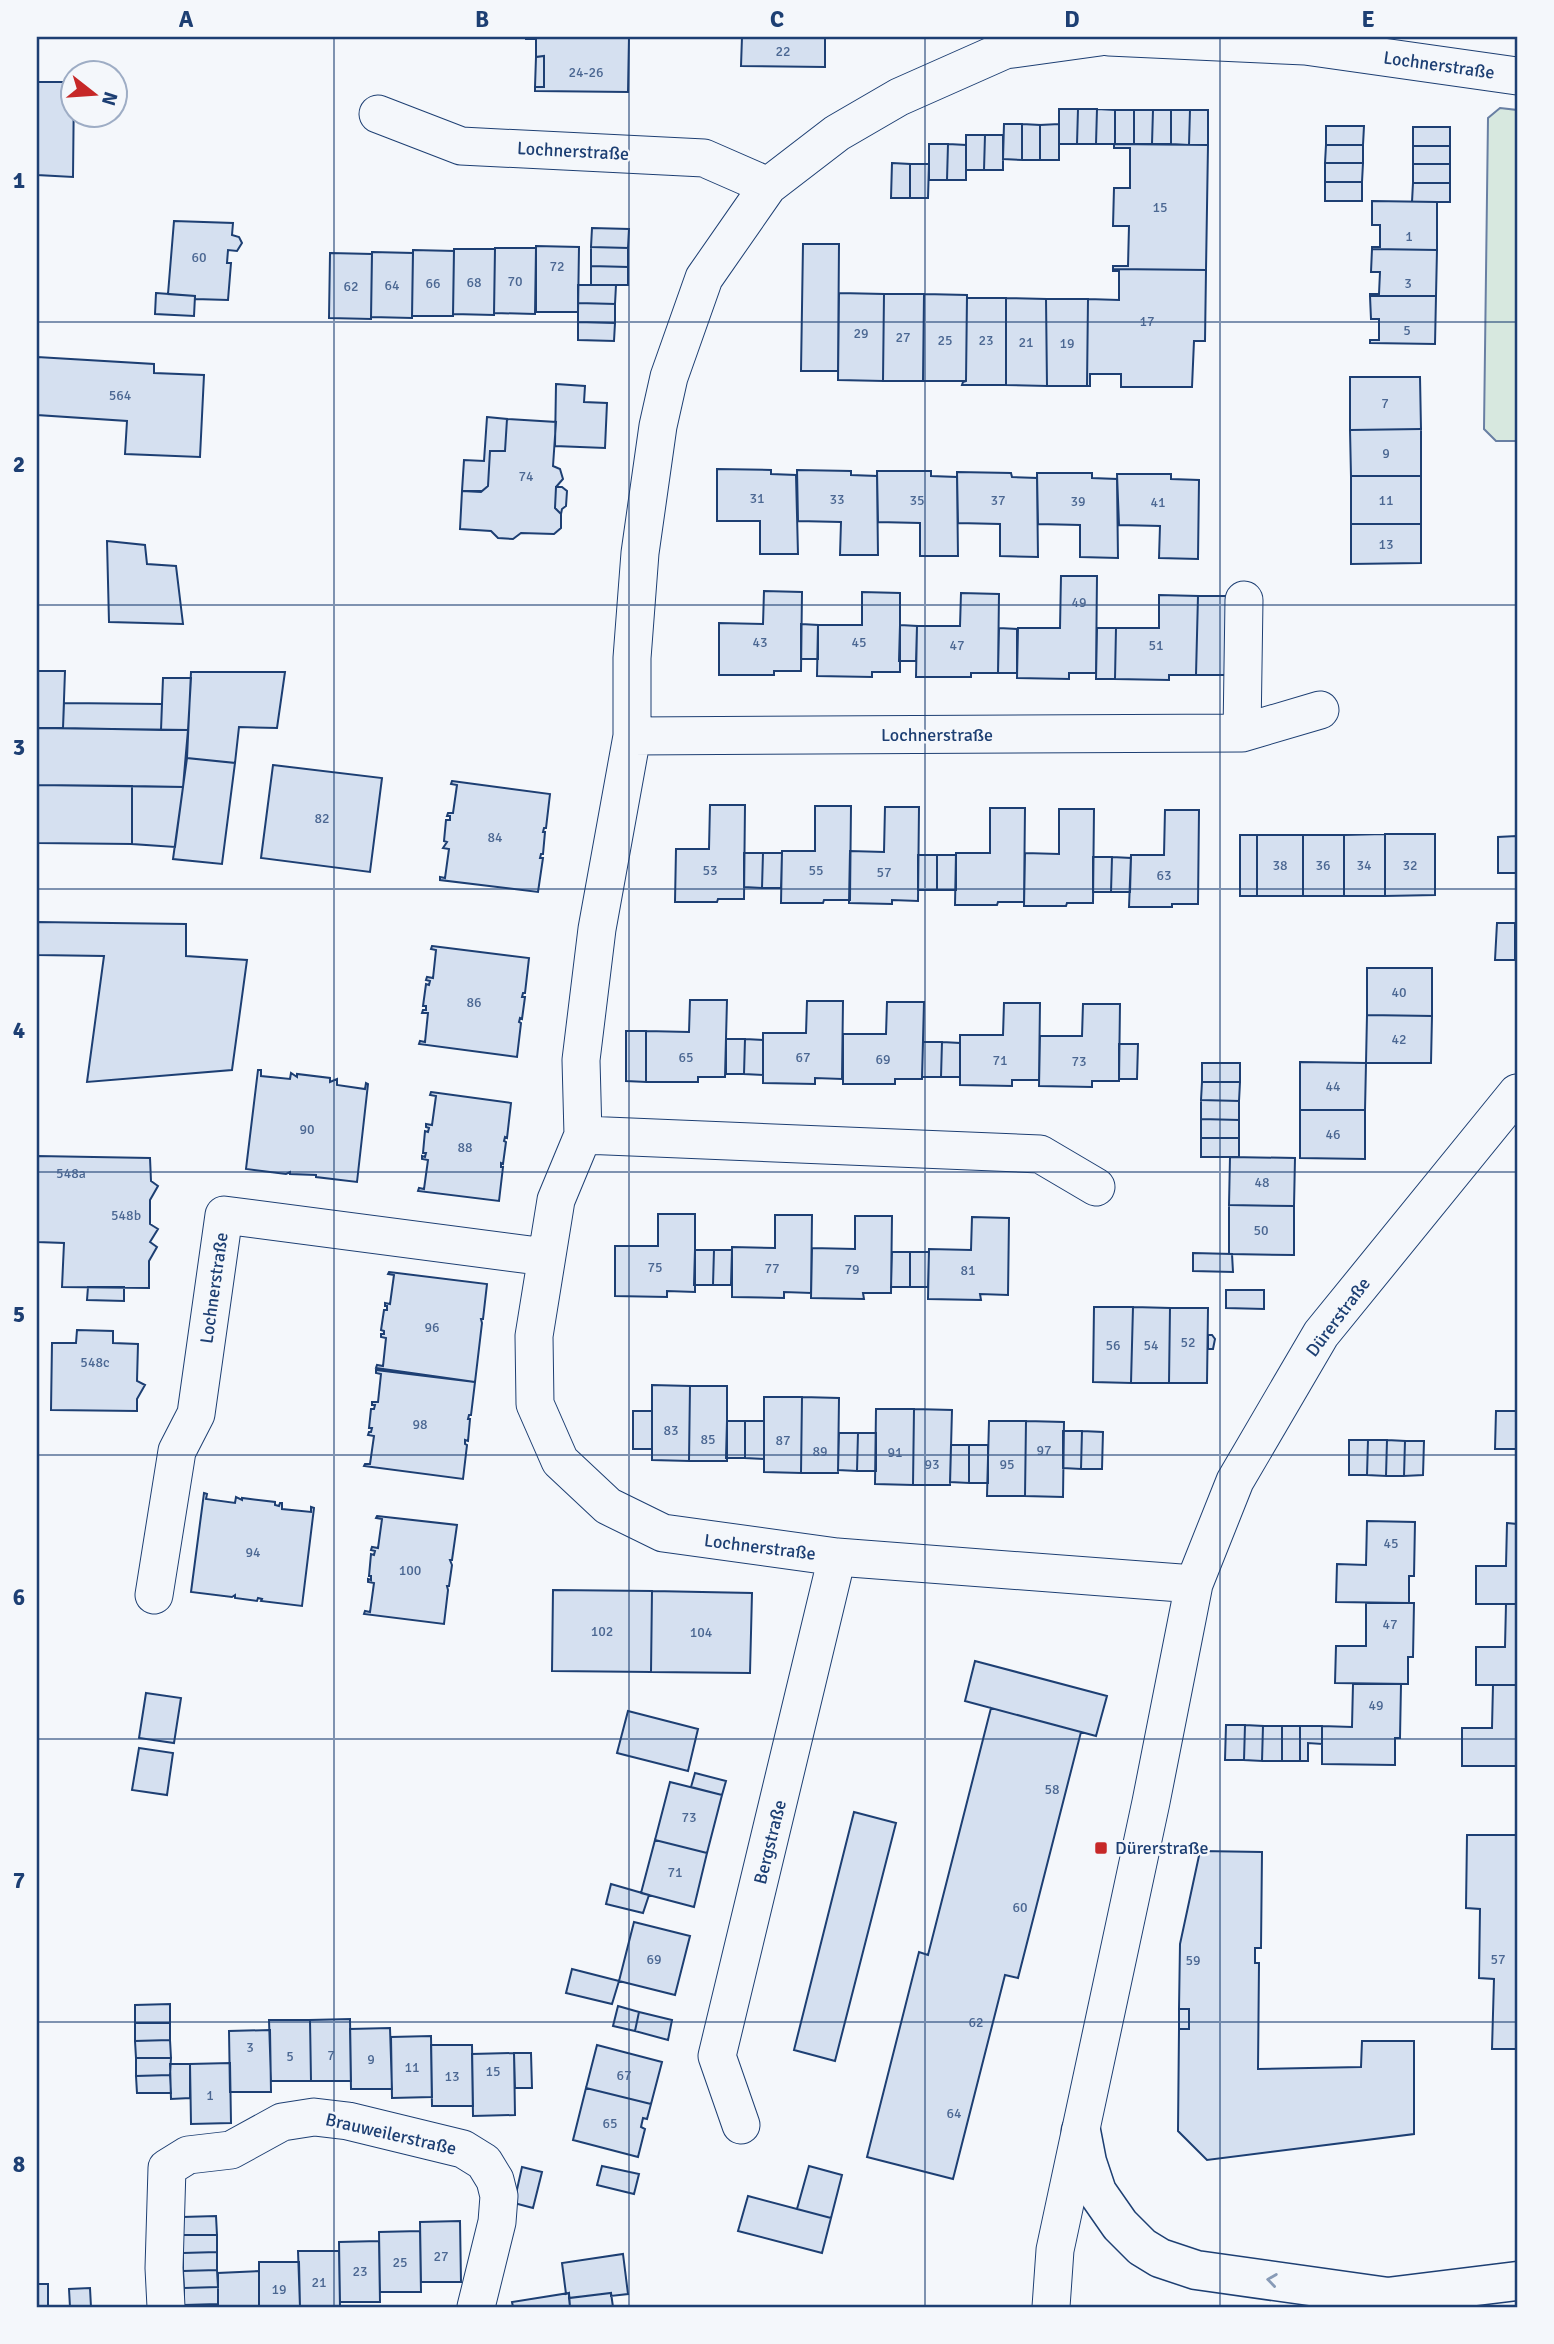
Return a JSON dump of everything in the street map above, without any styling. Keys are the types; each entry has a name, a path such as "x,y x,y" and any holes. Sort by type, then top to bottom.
{"main road":[{"path":"1081,2132 1097,2192 1120,2225 1142,2247 1160,2258 1196,2270 1388,2297"},
{"path":"1295,2307 1517,2281"}],"street":[{"name":"Lochnerstraße","path":"1100,37 1005,50 899,97 837,133 768,186 704,278 669,377 658,426 640,554 632,658 632,736 597,929 582,1060 583,1135 556,1200 534,1336 535,1404 559,1461 608,1506 663,1533 837,1557 1194,1584"},
{"name":"Lochnerstraße","path":"1109,37 1306,41 1517,76"},
{"name":"Lochnerstraße","path":"378,114 461,146 704,158 768,186"},
{"path":"1242,733 1244,600"},
{"name":"Lochnerstraße","path":"632,736 1242,733 1320,710"},
{"name":"Dürerstraße","path":"1051,2307 1055,2250 1151,1802 1194,1584 1235,1481 1321,1334 1517,1093"},
{"path":"583,1135 1040,1154 1096,1187"},
{"name":"Lochnerstraße","path":"154,1595 177,1451 196,1414 224,1215 547,1257"},
{"name":"Bergstraße","path":"741,2125 717,2056 837,1557"},
{"name":"Brauweilerstraße","path":"166,2307 164,2268 167,2168 188,2155 231,2150 282,2122 314,2117 348,2121 463,2149 484,2162 495,2180 499,2196 497,2222 476,2307"}],"shaded area":[{"path":"1500,108 1517,110 1517,441 1496,441 1484,429 1488,118"}],"building":[{"path":"526,37 629,37 628,92 535,91 535,87 544,87 544,56 536,57 536,39"},
{"path":"742,37 825,37 825,67 741,66"},
{"path":"544,56 544,87 535,87 536,57"},
{"path":"37,82 60,82 60,130 73,130 73,177 37,175"},
{"path":"1059,109 1078,109 1077,144 1059,144"},
{"path":"1078,109 1097,109 1096,144 1077,144"},
{"path":"1097,109 1115,110 1115,144 1096,144"},
{"path":"1115,110 1134,110 1134,144 1115,144"},
{"path":"1134,110 1153,110 1152,144 1134,144"},
{"path":"1153,110 1171,110 1171,144 1152,144"},
{"path":"1171,110 1190,110 1189,145 1171,144"},
{"path":"1190,110 1208,110 1208,145 1189,145"},
{"path":"1004,124 1022,124 1022,160 1003,159"},
{"path":"1022,124 1040,125 1040,160 1022,160"},
{"path":"1059,124 1059,160 1040,160 1040,125"},
{"path":"1326,126 1364,126 1363,145 1326,145"},
{"path":"1413,127 1450,127 1450,146 1413,146"},
{"path":"966,135 985,135 984,170 966,170"},
{"path":"985,135 1003,135 1003,170 984,170"},
{"path":"929,144 948,144 947,180 929,180"},
{"path":"948,144 966,145 966,180 947,180"},
{"path":"1114,144 1208,145 1206,270 1113,269 1113,266 1128,266 1129,226 1113,226 1114,188 1130,188 1130,148 1114,148"},
{"path":"1326,145 1363,145 1363,163 1325,163"},
{"path":"1413,146 1450,146 1450,164 1413,164"},
{"path":"892,163 910,164 910,198 891,198"},
{"path":"1325,163 1363,163 1362,182 1325,182"},
{"path":"910,164 929,164 928,198 910,198"},
{"path":"1413,164 1450,164 1450,183 1413,183"},
{"path":"1325,182 1362,182 1362,201 1325,201"},
{"path":"1413,183 1450,183 1450,202 1412,202"},
{"path":"1372,201 1437,202 1437,250 1372,249 1380,247 1380,225 1372,225"},
{"path":"174,221 233,223 232,235 239,237 242,243 237,251 228,250 227,263 231,263 228,300 195,299 195,296 168,294"},
{"path":"592,228 629,229 628,248 591,247"},
{"path":"803,244 839,244 838,371 801,371"},
{"path":"536,246 579,247 578,312 536,312"},
{"path":"591,247 628,248 628,267 591,266"},
{"path":"495,248 536,248 535,314 494,313"},
{"path":"454,249 495,249 494,315 453,314"},
{"path":"1372,249 1437,250 1436,296 1370,296 1379,294 1380,272 1371,272"},
{"path":"413,250 454,251 453,316 412,316"},
{"path":"372,252 413,253 412,318 371,317"},
{"path":"330,253 372,254 371,319 329,318"},
{"path":"591,266 628,267 628,285 591,285"},
{"path":"1113,269 1206,270 1205,341 1194,341 1192,387 1121,387 1121,374 1090,374 1090,386 1087,386 1088,299 1119,300 1119,271"},
{"path":"578,285 616,285 615,304 578,303"},
{"path":"156,293 195,296 194,316 155,314"},
{"path":"839,293 884,294 883,381 838,380"},
{"path":"884,294 924,294 923,381 883,381"},
{"path":"924,294 967,295 966,381 923,381"},
{"path":"1370,296 1436,296 1435,344 1370,343 1370,340 1379,340 1379,319 1371,319"},
{"path":"967,298 1006,298 1006,385 962,385 966,381"},
{"path":"1006,298 1046,299 1047,386 1006,385"},
{"path":"1046,299 1088,299 1087,386 1047,386"},
{"path":"578,303 615,304 615,323 578,322"},
{"path":"578,322 615,323 614,341 578,340"},
{"path":"37,357 154,364 154,373 204,375 200,457 125,454 127,421 37,415"},
{"path":"1350,377 1420,377 1421,429 1350,430"},
{"path":"556,384 585,386 584,402 607,403 605,448 555,446"},
{"path":"487,417 507,419 505,451 490,451 488,486 482,491 462,491 464,460 484,461"},
{"path":"507,419 556,422 553,466 560,469 563,479 556,487 555,508 561,514 561,528 554,534 521,533 513,539 498,538 491,531 460,529 462,491 481,492 488,486 490,451 505,451"},
{"path":"1421,429 1421,476 1351,476 1350,430"},
{"path":"717,469 771,470 771,474 796,475 798,554 760,554 760,521 717,521"},
{"path":"797,470 851,471 851,475 877,476 878,555 840,555 841,522 798,521"},
{"path":"877,471 931,471 931,476 957,477 958,556 920,556 920,523 878,522"},
{"path":"957,472 1011,473 1012,477 1037,478 1038,557 1000,556 1000,524 958,523"},
{"path":"1037,473 1092,473 1092,478 1117,479 1118,558 1080,557 1080,525 1038,524"},
{"path":"1117,474 1171,474 1171,479 1199,480 1198,559 1159,558 1160,526 1119,525"},
{"path":"1351,476 1421,476 1421,524 1351,524"},
{"path":"556,487 567,491 566,506 561,514 555,508"},
{"path":"1351,524 1421,524 1421,563 1351,564"},
{"path":"107,541 145,545 147,564 176,566 183,624 109,622"},
{"path":"1061,576 1097,576 1096,673 1069,673 1069,679 1017,678 1018,628 1060,628"},
{"path":"764,591 802,592 801,671 774,671 774,675 719,675 719,623 763,624"},
{"path":"862,592 900,593 900,672 872,672 872,677 817,676 818,625 862,625"},
{"path":"961,593 999,594 998,673 971,673 971,677 916,677 917,626 960,626"},
{"path":"1159,595 1198,596 1196,675 1169,675 1169,680 1115,679 1116,628 1159,628"},
{"path":"1198,596 1227,596 1226,675 1196,675"},
{"path":"801,624 818,625 818,659 801,659"},
{"path":"900,625 917,626 916,661 899,661"},
{"path":"999,628 1017,629 1017,673 998,673"},
{"path":"1097,628 1116,628 1115,679 1096,679"},
{"path":"37,671 65,671 63,728 37,728"},
{"path":"191,672 285,672 277,728 239,727 235,763 187,758"},
{"path":"163,678 191,678 188,730 161,730"},
{"path":"64,703 162,704 161,730 63,728"},
{"path":"37,728 188,730 183,787 37,785"},
{"path":"187,758 235,763 222,864 173,859"},
{"path":"273,765 382,778 370,872 261,858"},
{"path":"452,781 550,794 546,828 543,832 543,854 540,858 543,858 538,892 440,880 440,877 445,878 449,849 443,848 447,842 444,841 446,820 450,820 448,813 453,813 457,785 451,784"},
{"path":"37,785 132,786 132,844 37,843"},
{"path":"132,786 183,787 175,847 132,844"},
{"path":"710,805 745,805 744,899 675,902 676,849 709,849"},
{"path":"815,806 851,806 850,900 781,903 782,851 815,851"},
{"path":"885,807 919,807 918,901 892,900 892,904 849,903 850,851 884,852"},
{"path":"990,808 1025,808 1024,902 955,905 956,853 990,853"},
{"path":"1059,809 1094,809 1093,903 1024,906 1025,853 1059,854"},
{"path":"1165,810 1199,810 1198,904 1129,907 1131,855 1164,855"},
{"path":"1385,834 1435,834 1435,895 1385,896"},
{"path":"1385,834 1385,896 1344,896 1344,835"},
{"path":"1240,835 1257,835 1257,896 1240,896"},
{"path":"1257,835 1303,835 1303,896 1257,896"},
{"path":"1303,835 1344,835 1344,896 1303,896"},
{"path":"1516,836 1516,873 1498,873 1498,837"},
{"path":"744,853 763,853 762,888 744,887"},
{"path":"763,853 782,853 781,888 762,888"},
{"path":"918,855 937,855 937,890 918,890"},
{"path":"937,855 956,855 956,890 937,890"},
{"path":"1093,857 1112,857 1111,892 1093,892"},
{"path":"1112,857 1131,858 1130,892 1111,892"},
{"path":"37,922 186,924 186,956 247,960 232,1070 87,1082 104,956 37,955"},
{"path":"1497,923 1515,923 1515,960 1495,960"},
{"path":"1517,923 1517,960 1515,960"},
{"path":"432,946 529,958 525,993 522,997 525,997 522,1019 520,1018 519,1022 517,1057 419,1044 420,1041 425,1042 428,1013 422,1013 426,1010 426,1006 423,1006 426,984 429,985 430,981 426,980 427,977 433,978 436,950 431,949"},
{"path":"1367,968 1432,968 1432,1016 1367,1015"},
{"path":"690,1000 727,1000 725,1077 698,1077 698,1082 646,1082 646,1031 689,1032"},
{"path":"807,1001 843,1001 842,1079 815,1078 815,1084 763,1083 763,1033 806,1033"},
{"path":"887,1002 924,1002 922,1079 895,1079 895,1084 843,1084 843,1034 886,1034"},
{"path":"1004,1003 1040,1003 1039,1080 1012,1080 1012,1086 960,1085 960,1035 1003,1035"},
{"path":"1083,1004 1120,1004 1119,1081 1092,1081 1092,1087 1039,1086 1040,1036 1082,1036"},
{"path":"1367,1015 1432,1016 1431,1063 1366,1063"},
{"path":"626,1031 646,1031 646,1082 626,1081"},
{"path":"726,1039 745,1039 744,1074 726,1074"},
{"path":"745,1039 763,1040 763,1075 744,1074"},
{"path":"923,1042 942,1042 941,1077 922,1077"},
{"path":"942,1042 960,1043 960,1077 941,1077"},
{"path":"1119,1044 1138,1044 1137,1079 1119,1079"},
{"path":"1300,1062 1366,1063 1365,1110 1300,1110"},
{"path":"1202,1063 1240,1063 1240,1082 1202,1082"},
{"path":"258,1070 261,1070 261,1076 290,1079 291,1073 297,1077 297,1074 330,1078 330,1082 337,1079 337,1085 365,1089 366,1083 368,1084 357,1182 316,1175 246,1169"},
{"path":"1202,1082 1240,1082 1239,1101 1201,1100"},
{"path":"431,1092 511,1103 503,1164 501,1163 503,1167 499,1201 418,1191 419,1188 424,1189 428,1160 422,1159 422,1156 425,1157 426,1153 423,1153 425,1131 428,1132 429,1128 426,1124 432,1125 436,1096 430,1095"},
{"path":"1201,1100 1239,1101 1239,1120 1201,1119"},
{"path":"1300,1110 1365,1110 1365,1159 1300,1158"},
{"path":"1201,1119 1239,1120 1239,1138 1201,1138"},
{"path":"1201,1138 1239,1138 1239,1157 1201,1157"},
{"path":"37,1156 150,1158 151,1181 158,1186 150,1200 150,1224 158,1229 150,1242 157,1247 149,1261 149,1288 62,1287 64,1243 37,1242"},
{"path":"1230,1157 1295,1158 1294,1206 1229,1205"},
{"path":"1229,1205 1294,1206 1294,1255 1229,1254"},
{"path":"658,1214 695,1214 695,1292 667,1291 667,1297 615,1296 615,1246 658,1246"},
{"path":"775,1215 812,1215 811,1293 784,1292 784,1298 732,1297 732,1247 775,1248"},
{"path":"855,1216 892,1216 891,1293 863,1293 864,1299 811,1298 812,1248 855,1249"},
{"path":"972,1217 1009,1218 1008,1295 980,1294 981,1300 928,1299 929,1249 971,1250"},
{"path":"695,1250 714,1250 713,1285 694,1285"},
{"path":"714,1250 732,1250 731,1285 713,1285"},
{"path":"892,1252 910,1252 910,1287 891,1287"},
{"path":"910,1252 929,1252 928,1287 910,1287"},
{"path":"1193,1253 1232,1254 1233,1272 1193,1271"},
{"path":"388,1274 487,1284 475,1382 376,1368 377,1365 383,1366 386,1338 381,1337 384,1331 381,1330 384,1310 387,1310 385,1303 390,1304 394,1275"},
{"path":"88,1287 124,1287 124,1301 87,1300"},
{"path":"1226,1290 1264,1290 1264,1309 1226,1308"},
{"path":"1094,1307 1133,1307 1131,1383 1093,1382"},
{"path":"1133,1307 1170,1308 1169,1383 1131,1383"},
{"path":"1170,1308 1208,1308 1207,1383 1169,1383"},
{"path":"77,1330 113,1331 113,1343 138,1344 137,1381 145,1385 137,1399 137,1411 51,1410 52,1343 76,1343"},
{"path":"1208,1335 1215,1339 1213,1349 1208,1349"},
{"path":"376,1370 475,1382 471,1415 468,1419 468,1441 465,1440 467,1445 463,1479 364,1466 370,1464 374,1436 368,1435 372,1428 369,1428 371,1409 374,1409 375,1405 372,1405 372,1402 378,1402 381,1374 376,1373"},
{"path":"652,1385 690,1386 689,1461 652,1460"},
{"path":"690,1386 727,1386 727,1461 689,1461"},
{"path":"764,1397 802,1397 801,1473 764,1472"},
{"path":"802,1397 839,1398 838,1473 801,1473"},
{"path":"876,1409 914,1409 913,1485 875,1484"},
{"path":"914,1409 952,1410 950,1485 913,1485"},
{"path":"633,1411 652,1411 652,1449 633,1449"},
{"path":"1496,1411 1517,1411 1517,1449 1495,1449"},
{"path":"727,1421 745,1421 745,1458 726,1458"},
{"path":"745,1421 764,1421 764,1459 745,1458"},
{"path":"989,1421 1026,1421 1025,1496 987,1496"},
{"path":"1026,1421 1064,1422 1063,1497 1025,1496"},
{"path":"1063,1431 1082,1431 1081,1469 1063,1468"},
{"path":"1082,1431 1103,1432 1102,1469 1081,1469"},
{"path":"839,1433 858,1433 857,1471 838,1470"},
{"path":"858,1433 876,1433 876,1471 857,1471"},
{"path":"1349,1440 1368,1440 1367,1475 1349,1475"},
{"path":"1368,1440 1387,1440 1386,1476 1367,1475"},
{"path":"1387,1440 1405,1441 1404,1476 1386,1476"},
{"path":"1405,1441 1424,1441 1423,1475 1404,1476"},
{"path":"951,1445 969,1445 969,1483 950,1482"},
{"path":"969,1445 988,1445 988,1483 969,1483"},
{"path":"204,1493 207,1494 206,1499 235,1503 236,1497 242,1500 275,1502 275,1505 279,1506 282,1503 282,1509 311,1512 311,1507 314,1508 302,1606 261,1601 262,1599 258,1598 257,1601 235,1598 235,1595 232,1597 191,1592"},
{"path":"376,1518 457,1525 450,1560 452,1565 447,1586 444,1624 364,1614 365,1611 370,1612 374,1583 368,1582 368,1579 371,1580 371,1554 374,1555 375,1551 371,1550 372,1547 378,1548 382,1519"},
{"path":"1367,1521 1415,1522 1414,1576 1409,1576 1409,1603 1336,1602 1337,1564 1366,1565"},
{"path":"1507,1523 1517,1524 1517,1604 1476,1604 1476,1566 1506,1566"},
{"path":"553,1590 652,1591 651,1672 552,1671"},
{"path":"652,1591 752,1593 750,1673 651,1672"},
{"path":"1366,1603 1414,1603 1413,1657 1408,1657 1408,1684 1335,1683 1336,1646 1366,1646"},
{"path":"1506,1604 1517,1604 1517,1685 1476,1685 1476,1647 1505,1647"},
{"path":"975,1661 1107,1696 1096,1736 965,1701"},
{"path":"1353,1684 1401,1684 1400,1738 1395,1738 1395,1765 1322,1764 1322,1726 1352,1727"},
{"path":"1493,1685 1517,1685 1517,1766 1462,1766 1462,1728 1492,1728"},
{"path":"146,1693 181,1698 174,1743 139,1738"},
{"path":"991,1708 1081,1732 1018,1978 1005,1975 953,2179 867,2157 919,1952 928,1955"},
{"path":"628,1711 698,1729 688,1771 617,1753"},
{"path":"1226,1725 1245,1725 1244,1760 1225,1760"},
{"path":"1245,1725 1263,1726 1262,1761 1244,1760"},
{"path":"1263,1726 1282,1726 1282,1761 1262,1761"},
{"path":"1282,1726 1300,1726 1300,1761 1282,1761"},
{"path":"1300,1726 1322,1726 1322,1744 1308,1743 1308,1761 1300,1761"},
{"path":"139,1748 173,1753 167,1795 132,1790"},
{"path":"695,1773 726,1781 722,1795 691,1787"},
{"path":"670,1782 722,1795 707,1853 655,1840"},
{"path":"854,1812 896,1823 835,2061 794,2050"},
{"path":"1467,1835 1517,1835 1517,2049 1492,2049 1494,1979 1479,1978 1480,1909 1466,1908"},
{"path":"655,1840 707,1853 694,1907 641,1893"},
{"path":"1200,1851 1262,1852 1261,1948 1255,1948 1255,1963 1259,1963 1258,2069 1361,2067 1362,2041 1414,2041 1414,2134 1207,2160 1178,2131 1179,2029 1189,2029 1189,2009 1179,2009 1180,1944"},
{"path":"611,1884 649,1895 643,1913 606,1904"},
{"path":"634,1922 690,1936 675,1995 619,1981"},
{"path":"572,1969 619,1981 612,2004 566,1993"},
{"path":"170,2004 170,2023 135,2023 135,2005"},
{"path":"618,2006 639,2012 635,2031 613,2026"},
{"path":"1179,2009 1189,2009 1189,2029 1179,2029"},
{"path":"639,2012 672,2020 668,2040 635,2031"},
{"path":"350,2019 351,2081 311,2081 310,2020"},
{"path":"269,2020 310,2020 311,2081 271,2081"},
{"path":"135,2023 170,2023 170,2040 135,2041"},
{"path":"390,2028 392,2089 351,2089 350,2029"},
{"path":"270,2030 271,2092 230,2092 229,2031"},
{"path":"431,2036 432,2097 392,2098 391,2037"},
{"path":"170,2040 171,2058 136,2058 135,2041"},
{"path":"431,2045 472,2045 473,2106 432,2106"},
{"path":"597,2045 662,2062 651,2104 586,2088"},
{"path":"514,2053 515,2115 473,2116 472,2054"},
{"path":"514,2053 531,2053 532,2088 515,2088"},
{"path":"136,2058 171,2058 170,2075 136,2076"},
{"path":"230,2063 231,2123 191,2124 190,2064"},
{"path":"170,2064 190,2064 190,2098 171,2099"},
{"path":"170,2075 171,2093 137,2093 136,2076"},
{"path":"586,2088 651,2104 647,2119 643,2118 641,2127 645,2129 638,2157 573,2140"},
{"path":"602,2166 639,2174 634,2194 597,2185"},
{"path":"809,2166 842,2175 831,2218 797,2209"},
{"path":"522,2167 542,2172 533,2208 514,2203"},
{"path":"748,2196 831,2218 822,2253 738,2231"},
{"path":"216,2216 217,2235 182,2235 182,2217"},
{"path":"460,2221 461,2282 421,2282 420,2222"},
{"path":"420,2231 421,2292 380,2292 379,2232"},
{"path":"182,2235 217,2235 217,2252 183,2253"},
{"path":"379,2241 380,2302 340,2302 339,2242"},
{"path":"298,2251 339,2251 340,2307 300,2307"},
{"path":"217,2252 217,2270 183,2271 183,2253"},
{"path":"623,2254 628,2294 611,2296 611,2293 569,2298 569,2293 566,2294 562,2263"},
{"path":"259,2262 299,2262 300,2307 259,2307"},
{"path":"217,2270 218,2287 184,2288 183,2271"},
{"path":"259,2271 259,2307 218,2307 218,2273"},
{"path":"37,2284 48,2284 48,2307 37,2307"},
{"path":"218,2287 218,2304 184,2305 184,2288"},
{"path":"90,2288 91,2307 70,2307 69,2289"},
{"path":"569,2293 570,2307 513,2307 512,2302"},
{"path":"611,2293 613,2307 570,2307 569,2298"},
{"path":"218,2304 218,2307 184,2307 184,2305"}],"place":[{"name":"Dürerstraße","path":"1101,1848"}]}
